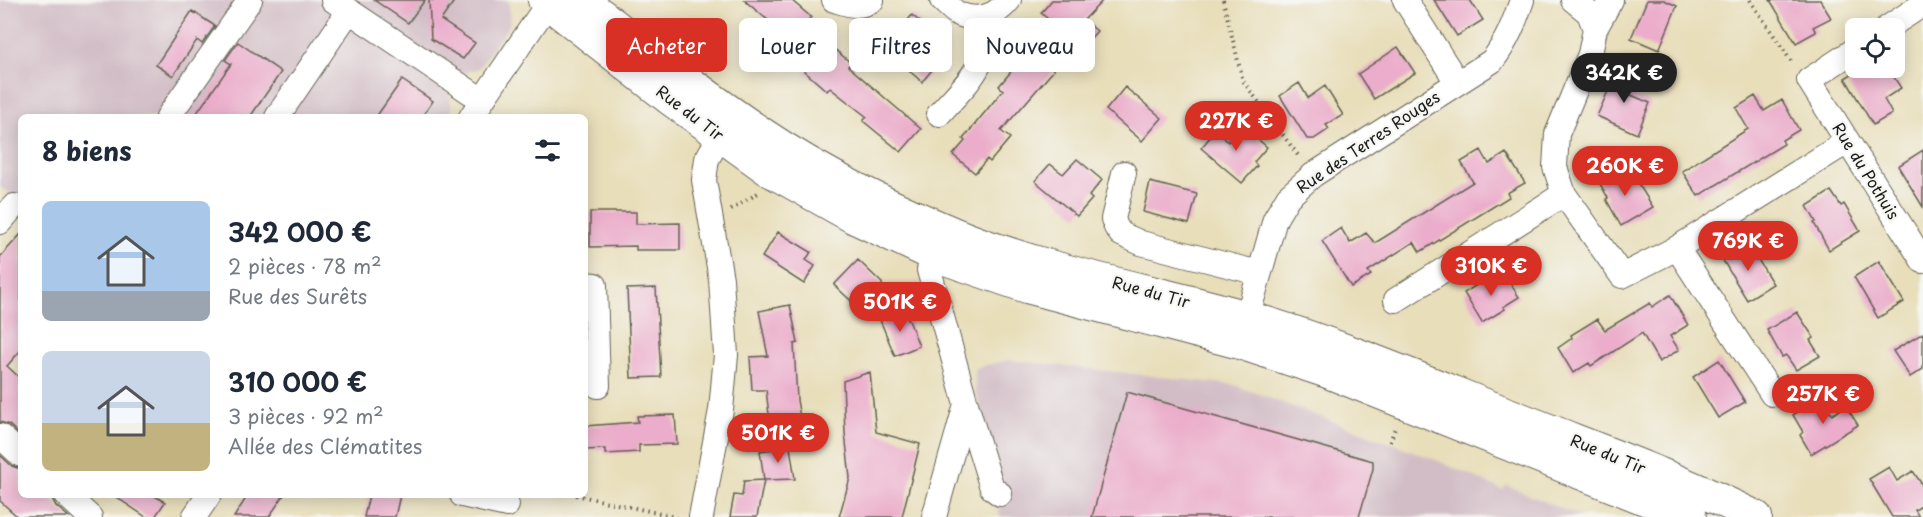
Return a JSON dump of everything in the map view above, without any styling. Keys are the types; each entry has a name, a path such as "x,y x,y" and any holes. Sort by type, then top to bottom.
{"main road":[{"name":"Rue du Tir","path":"582,0 726,124 769,170 853,218 939,242 1022,258 1243,330 1358,383 1690,516"},
{"name":"Rue du Tir","path":"549,1 726,124"},
{"name":"Rue du Tir","path":"1243,330 1344,349 1625,460 1756,517"}],"street":[{"path":"170,114 250,0"},
{"path":"834,0 852,6 864,5 872,0"},
{"path":"942,0 960,15 984,18 1003,7 1009,0"},
{"path":"1405,0 1457,82"},
{"name":"Rue des Terres Rouges","path":"1243,330 1275,219 1281,207 1297,187 1492,61 1511,32 1522,0"},
{"path":"1573,0 1589,13 1595,29"},
{"path":"1611,0 1595,29 1590,54 1557,134 1555,167 1564,194 1623,276 1677,248 1847,142"},
{"path":"279,114 341,5 476,108 549,1"},
{"path":"1902,18 1919,7"},
{"path":"1809,80 1845,56"},
{"path":"939,114 975,72"},
{"name":"Rue du Pothuis","path":"1809,80 1923,261"},
{"path":"700,517 722,410 726,355 721,279 704,169 726,124"},
{"path":"1124,173 1113,219 1121,234 1141,243 1259,273"},
{"path":"1396,300 1564,194"},
{"path":"939,242 929,270 992,488 1000,494"},
{"path":"1677,248 1772,394"},
{"path":"588,284 595,285 598,386"},
{"path":"934,517 966,404"},
{"path":"0,436 18,452"},
{"path":"69,498 90,517"},
{"path":"194,517 207,498"},
{"path":"475,498 510,506"}],"path":[{"path":"1223,0 1243,81 1313,176"},
{"path":"1750,0 1802,77 1809,80"},
{"path":"710,212 731,210 758,192 763,184"},
{"path":"1390,442 1394,430"},
{"path":"588,498 676,517"}],"shaded area":[{"path":"0,0 509,0 510,24 479,68 460,74 449,92 452,111 450,114 18,114 18,199 0,187"},
{"path":"1009,360 1234,385 1434,459 1503,490 1506,485 1581,517 999,517 1000,475 975,391 975,368"}],"building":[{"path":"374,0 425,0 408,23"},
{"path":"429,0 455,0 441,20 475,43 463,59 431,39"},
{"path":"744,0 791,0 811,17 810,18 765,18"},
{"path":"1052,0 1103,0 1086,18 1047,18 1041,13"},
{"path":"1434,0 1470,0 1483,20 1457,36"},
{"path":"1647,0 1664,0 1677,6 1659,50 1631,38"},
{"path":"1770,0 1820,0 1831,18 1813,27 1816,32 1796,43"},
{"path":"192,11 215,26 202,44 197,40 173,76 156,65"},
{"path":"238,42 281,72 252,114 196,114 231,64 225,60"},
{"path":"1398,47 1415,73 1374,99 1358,74"},
{"path":"837,51 849,61 849,72 855,72 921,129 901,152 863,121 867,117 830,88 827,91 805,72 837,72"},
{"path":"1617,71 1637,80 1631,95 1650,103 1637,134 1597,116"},
{"path":"911,72 930,72 922,82"},
{"path":"1011,72 1052,72 1001,131 1010,138 990,162 987,159 975,173 953,155 965,141 963,139 1003,90 999,86"},
{"path":"1845,78 1894,78 1901,88 1884,99 1892,114 1873,125"},
{"path":"402,80 433,101 424,114 378,114"},
{"path":"1299,83 1308,98 1325,86 1343,115 1326,125 1329,129 1314,139 1307,139 1280,96"},
{"path":"1125,87 1162,118 1142,141 1106,110"},
{"path":"1755,96 1764,111 1782,100 1799,130 1782,140 1784,144 1698,196 1682,171 1748,129 1736,108"},
{"path":"1242,126 1267,147 1254,162 1257,166 1242,183 1201,148 1216,130 1228,142"},
{"path":"1481,150 1489,164 1506,153 1525,183 1507,193 1509,197 1420,252 1414,242 1368,271 1371,275 1351,287 1322,241 1341,228 1350,243 1366,233 1375,243 1473,182 1461,162"},
{"path":"1923,150 1923,207 1898,166"},
{"path":"1077,159 1102,180 1089,196 1092,199 1077,216 1035,181 1050,164 1063,174"},
{"path":"1624,167 1633,182 1636,180 1653,207 1621,226 1599,182"},
{"path":"1150,182 1197,194 1189,224 1143,212"},
{"path":"1831,191 1841,206 1844,204 1860,231 1829,250 1807,206"},
{"path":"590,212 636,212 636,224 680,223 680,250 636,250 636,246 590,247"},
{"path":"778,232 811,252 806,260 815,266 804,284 762,257"},
{"path":"18,237 18,353 7,366 18,376 18,433 9,425 0,422 0,257"},
{"path":"1748,243 1773,284 1747,300 1722,259"},
{"path":"858,260 882,283 882,290 862,311 834,285"},
{"path":"1879,261 1904,302 1878,318 1854,277"},
{"path":"1503,272 1519,297 1482,323 1464,293 1486,279 1488,281"},
{"path":"656,288 661,377 631,378 627,289"},
{"path":"1670,295 1688,325 1670,336 1679,350 1659,362 1642,333 1591,366 1589,363 1573,373 1558,348 1572,338 1571,335 1597,319 1605,330 1650,303 1652,307"},
{"path":"790,305 798,343 794,344 797,400 803,435 772,439 766,390 752,390 750,357 768,356 759,311"},
{"path":"905,310 919,346 895,356 880,320"},
{"path":"1797,312 1814,338 1810,340 1820,356 1796,370 1786,355 1782,357 1767,330"},
{"path":"1923,333 1923,369 1910,377 1893,351"},
{"path":"1719,360 1745,402 1718,418 1693,377"},
{"path":"870,372 876,432 920,444 902,517 839,517 850,478 843,381"},
{"path":"1127,392 1373,461 1373,469 1359,517 1092,517"},
{"path":"1821,397 1832,415 1846,406 1858,425 1811,454 1800,435 1803,432 1793,415"},
{"path":"675,415 677,444 639,445 639,452 605,454 605,449 588,450 588,426 638,422 637,416"},
{"path":"790,447 795,479 764,480 760,451"},
{"path":"0,455 12,466 18,468 18,498 52,498 56,506 69,517 18,517 0,501"},
{"path":"1889,467 1897,481 1913,471 1923,486 1923,505 1915,510 1919,517 1892,517 1869,479"},
{"path":"764,480 757,517 730,517 734,495 742,496 744,481"},
{"path":"118,498 158,498 165,502 155,517 146,517"},
{"path":"246,498 282,498 269,517 234,517"},
{"path":"368,498 399,498 395,517 364,517"}]}
